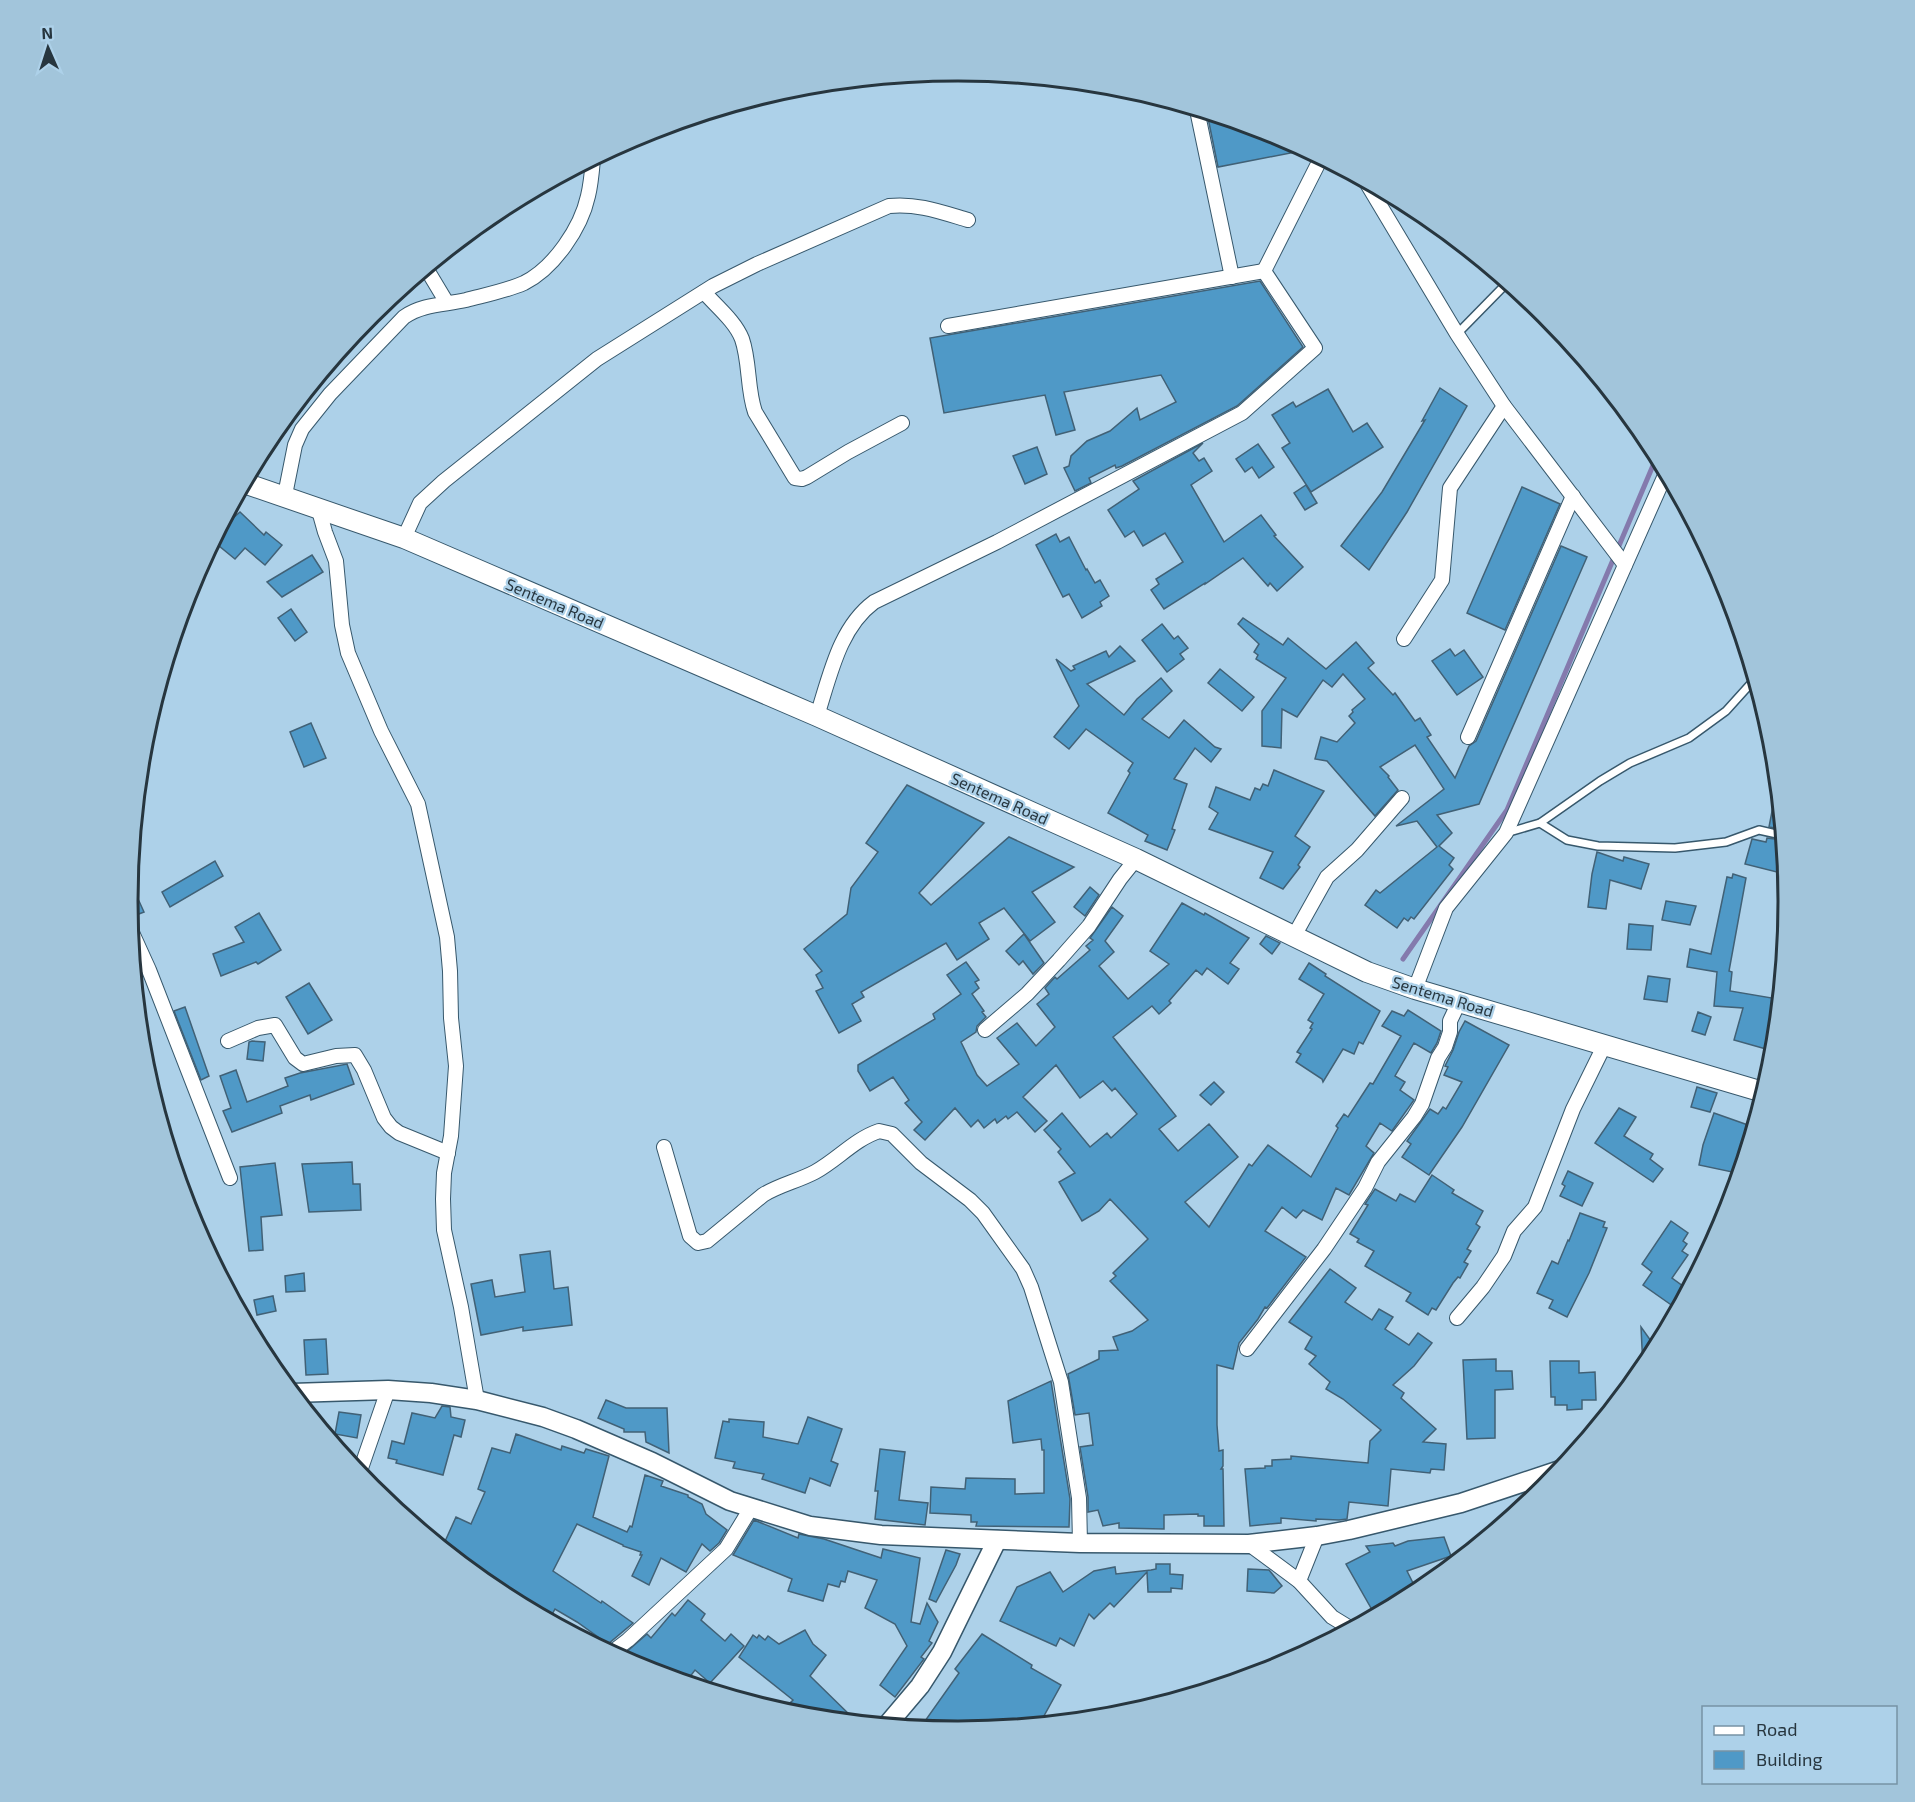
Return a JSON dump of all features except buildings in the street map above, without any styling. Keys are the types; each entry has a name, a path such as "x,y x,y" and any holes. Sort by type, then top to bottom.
{"main road":[{"name":"Sentema Road","path":"251,485 404,537 817,716 1136,859 1367,972 1415,989 1755,1090"}],"street":[{"path":"1199,118 1232,277"},
{"path":"1264,271 1318,165"},
{"path":"285,495 295,445 302,429 313,414 404,317 418,308 491,294 524,283 555,259 567,243 588,198 592,168"},
{"path":"1373,194 1503,406 1621,561"},
{"path":"404,537 420,503 444,481 587,366 704,292 757,264 889,206 907,204 931,208 968,220"},
{"path":"948,326 1264,271"},
{"path":"817,716 836,658 851,625 874,602 997,542 1242,413 1316,348 1264,271"},
{"path":"429,274 447,303"},
{"path":"704,292 731,322 741,338 755,412 795,478 807,477 902,423"},
{"path":"1404,639 1442,580 1450,488 1503,406"},
{"path":"1415,989 1446,908 1506,833 1621,561 1662,481"},
{"path":"1468,738 1573,496"},
{"path":"318,507 336,561 342,625 348,652 381,731 418,804 447,937 456,1066 443,1199 444,1230 461,1307 477,1400"},
{"path":"1294,936 1327,877 1357,850 1402,798"},
{"path":"985,1030 1027,994 1059,960 1089,926 1136,859"},
{"path":"139,948 230,1178"},
{"path":"1247,1349 1324,1249 1365,1188 1378,1162 1422,1104 1438,1058 1445,1047 1450,1032 1450,1021 1459,1002"},
{"path":"228,1041 258,1028 275,1025 296,1058 303,1064 336,1056 355,1055 364,1070 384,1118 391,1127 399,1133 448,1153"},
{"path":"1457,1318 1483,1287 1504,1256 1514,1231 1535,1207 1573,1109 1605,1044"},
{"path":"664,1147 690,1236 698,1243 707,1241 773,1189 815,1172 879,1131 892,1134 921,1163 970,1200 983,1213 1023,1269 1031,1287 1056,1365 1070,1433 1079,1498 1080,1543"},
{"path":"362,1464 388,1390"},
{"path":"302,1394 388,1390 431,1393 477,1400 543,1417 576,1429 652,1462 730,1501 792,1522 881,1535 1080,1543 1249,1544 1317,1536 1461,1503 1542,1476"},
{"path":"619,1647 726,1549 751,1508"},
{"path":"1299,1581 1317,1536"},
{"path":"893,1718 920,1686 942,1652 997,1540"},
{"path":"1249,1544 1299,1581 1332,1617 1343,1624"}],"lane":[{"path":"1457,334 1502,288"},
{"path":"1506,833 1540,824 1600,780 1630,763 1689,738 1726,711 1749,686"},
{"path":"1540,824 1567,840 1598,846 1675,848 1726,842 1759,830 1774,834"}],"waterway":[{"path":"1403,959 1507,810 1653,466"}]}
